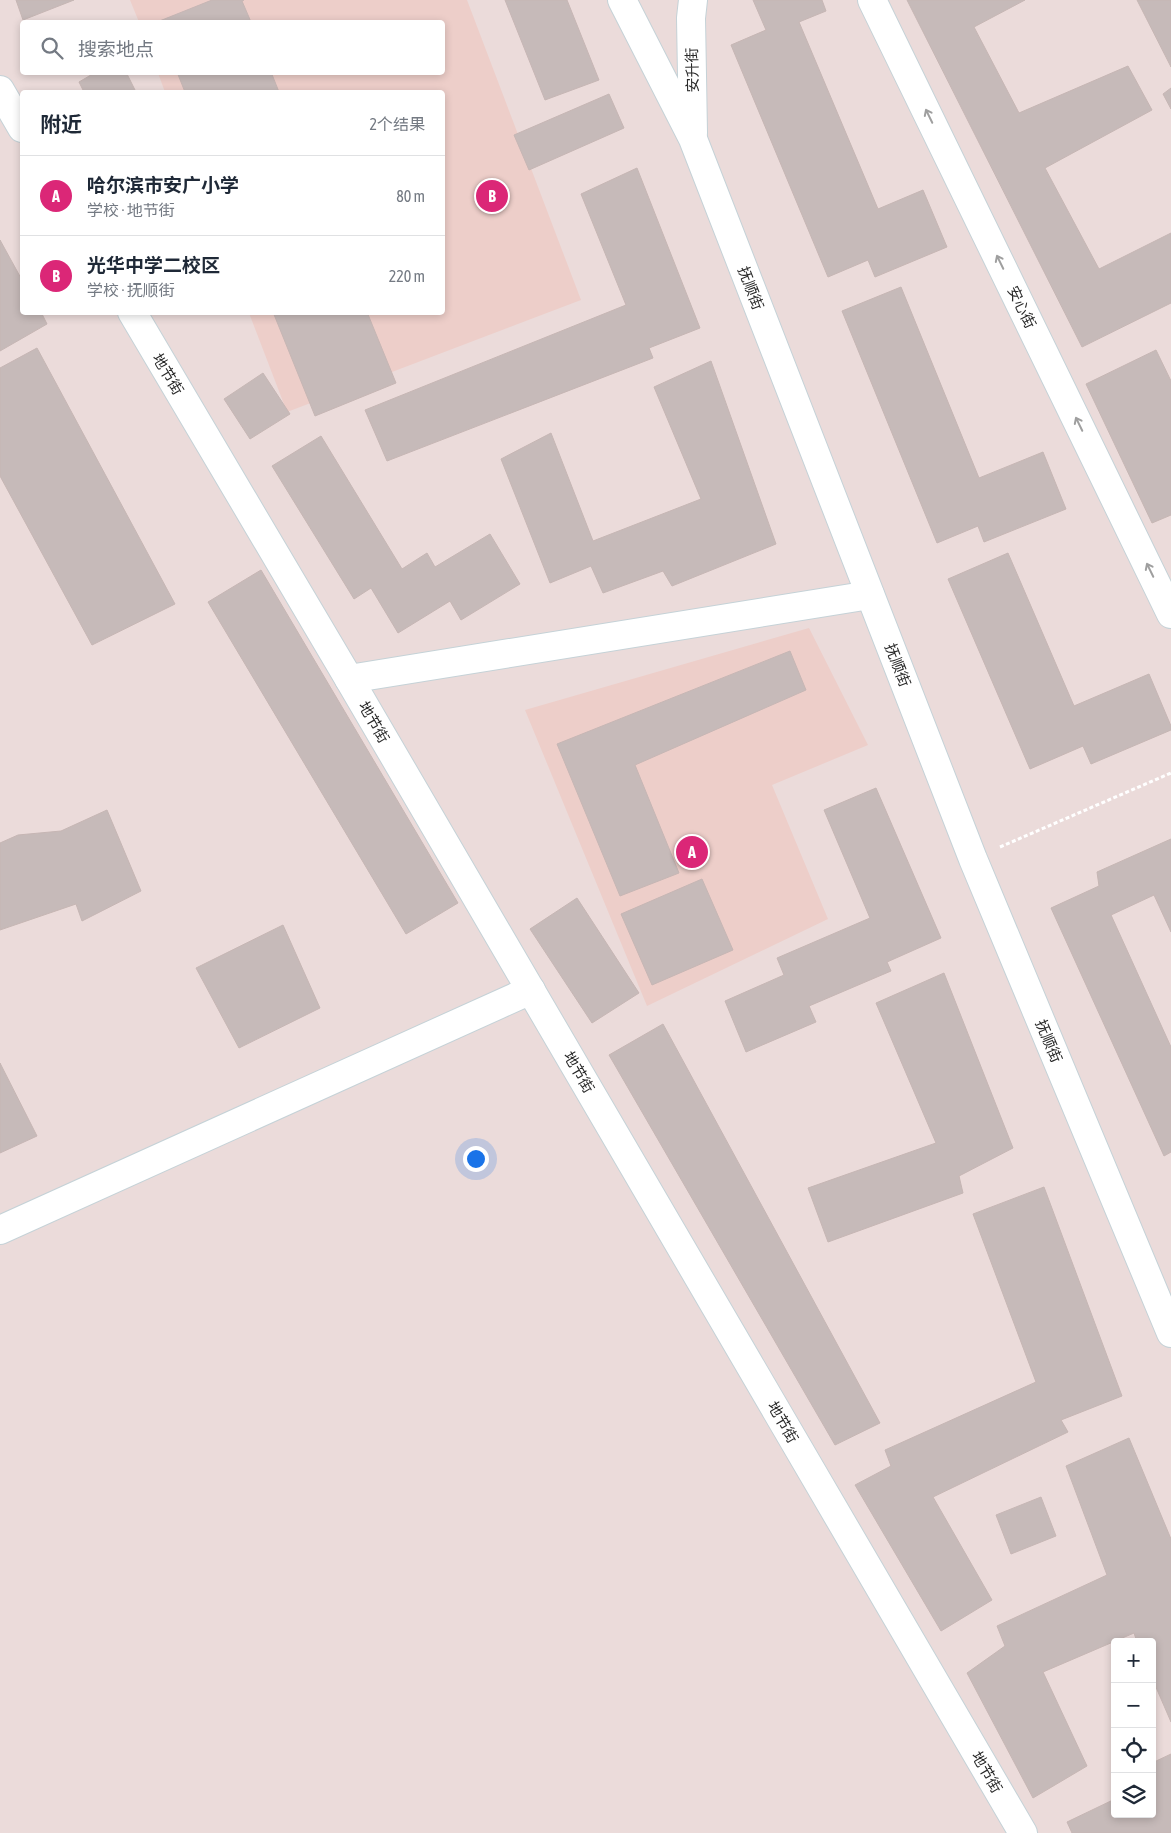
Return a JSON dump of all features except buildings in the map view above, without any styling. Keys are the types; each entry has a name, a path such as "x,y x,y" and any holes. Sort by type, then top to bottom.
{"street":[{"name":"抚顺街","path":"622,0 693,139 973,859 1171,1333"},
{"name":"安升街","path":"693,0 691,18 693,139"},
{"name":"安心街","path":"872,0 1171,614"},
{"path":"0,90 20,125"},
{"name":"地节街","path":"134,315 531,990 1022,1833"},
{"path":"349,679 870,595"},
{"path":"0,1230 531,990"}],"path":[{"path":"973,859 1086,808 1171,773"}],"shaded area":[{"path":"130,0 467,0 581,300 287,412 250,315 445,315 445,90 164,90 159,75 445,75 445,20 138,20"},
{"path":"809,628 868,745 772,785 828,919 647,1006 525,710"}],"place":[{"name":"光华中学二校区","path":"492,196"},
{"name":"哈尔滨市安广小学","path":"692,852"}]}
